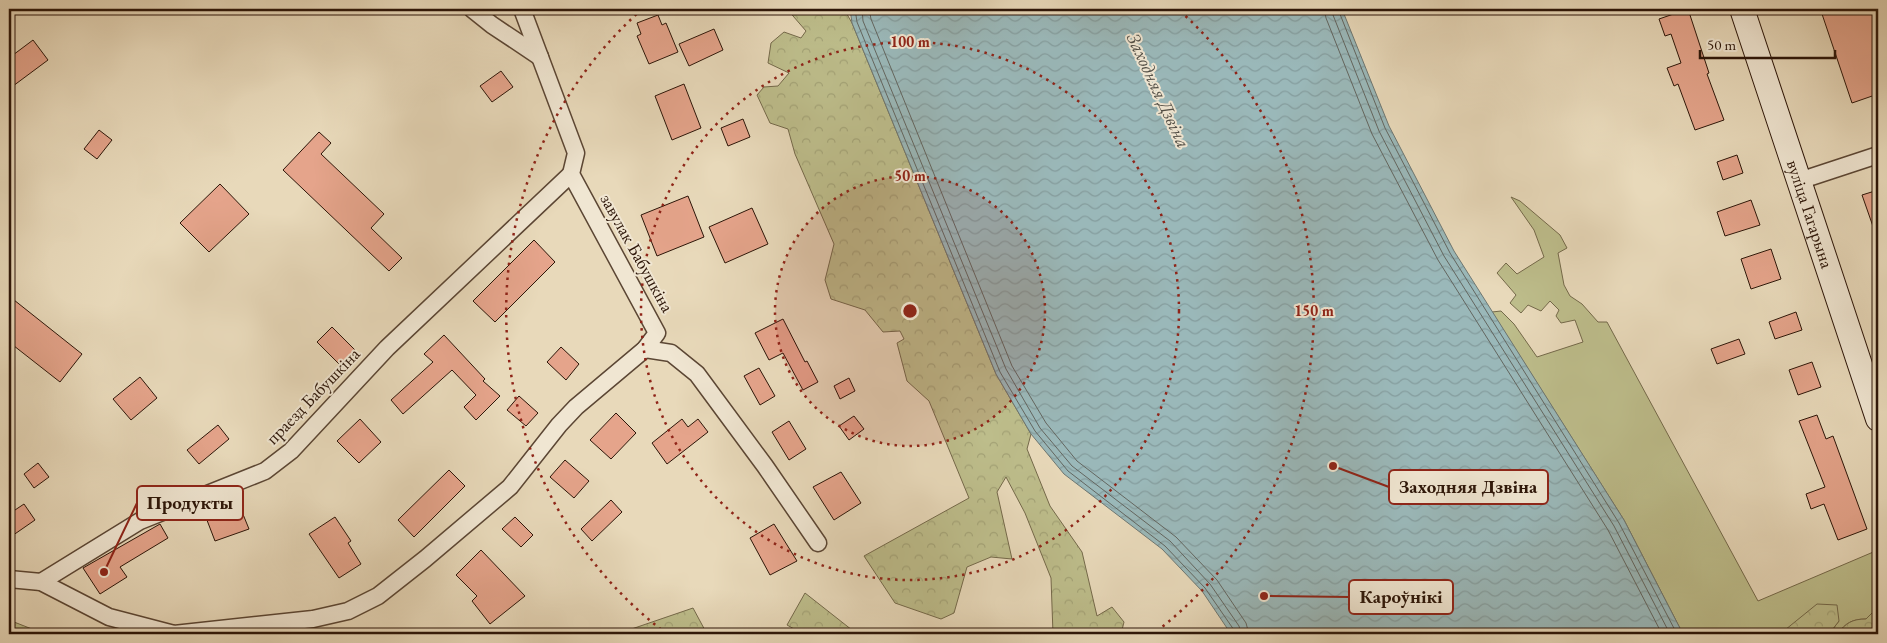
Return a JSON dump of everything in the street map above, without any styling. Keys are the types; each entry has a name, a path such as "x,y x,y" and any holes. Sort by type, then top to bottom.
{"main road":[{"name":"вуліца Гагарына","path":"1742,9 1878,420"}],"street":[{"path":"472,9 492,25 540,57"},
{"path":"522,9 576,153 571,174"},
{"path":"1799,181 1878,155"},
{"name":"завулак Бабушкіна","path":"571,174 657,333 645,349"},
{"name":"праезд Бабушкіна","path":"41,582 140,521 266,471 291,451 387,348 571,174"},
{"path":"9,579 41,582 109,617 174,634 313,619 348,611 378,596 510,487 559,425 576,407 645,349 671,353 697,374 765,466 818,543"}],"green space":[{"path":"787,9 844,9 852,23 996,374 1031,434 1027,449 1050,506 1082,552 1097,616 1112,607 1124,622 1121,634 1053,634 1051,578 1025,513 1006,477 997,492 1012,559 991,557 967,567 954,613 941,619 895,603 864,556 969,498 929,401 907,381 897,343 904,339 900,331 883,332 865,310 831,299 825,280 834,244 795,154 788,129 770,123 757,95 764,87 778,86 789,73 768,63 771,43 784,32 801,38 806,31"},
{"path":"1511,197 1520,201 1560,235 1567,248 1558,253 1564,285 1570,296 1582,304 1598,322 1607,322 1758,601 1878,550 1878,607 1866,619 1850,622 1837,634 1829,634 1839,621 1780,634 1683,634 1624,520 1492,312 1501,311 1514,324 1537,357 1583,342 1575,320 1561,323 1556,316 1559,310 1550,301 1541,311 1528,305 1521,313 1510,303 1516,295 1497,273 1506,263 1517,274 1544,257 1534,230"},
{"path":"805,593 852,630 870,634 803,634 787,625"},
{"path":"1817,604 1837,605 1839,621 1829,634 1780,634"},
{"path":"1878,607 1878,634 1837,634 1850,622 1866,619"},
{"path":"693,608 707,634 617,634"},
{"path":"9,620 37,631 39,634 9,634"}],"water":[{"path":"850,9 1342,9 1389,126 1454,251 1624,520 1683,634 1231,634 1202,591 1162,549 1064,474 1031,434 996,374 852,23"}],"building":[{"path":"1688,9 1709,73 1707,74 1724,120 1695,130 1678,84 1674,86 1667,68 1681,63 1671,34 1665,36 1659,19"},
{"path":"1840,9 1878,9 1878,94 1852,103 1822,14"},
{"path":"658,15 662,25 666,23 678,52 649,64 637,36 641,34 637,23"},
{"path":"714,29 723,50 689,66 679,44"},
{"path":"33,40 48,60 9,89 9,58"},
{"path":"501,71 513,87 492,102 480,86"},
{"path":"684,84 701,128 672,140 655,96"},
{"path":"743,119 750,137 728,146 721,128"},
{"path":"99,130 112,140 97,159 84,149"},
{"path":"319,132 331,143 321,154 384,214 371,228 402,258 389,271 283,170"},
{"path":"1737,155 1743,173 1723,180 1717,162"},
{"path":"220,184 249,214 209,252 180,223"},
{"path":"1878,190 1878,235 1876,235 1862,195"},
{"path":"688,196 704,237 657,256 641,215"},
{"path":"1751,200 1760,225 1725,236 1717,212"},
{"path":"752,208 768,244 725,263 709,227"},
{"path":"534,240 555,262 495,322 473,301"},
{"path":"1771,249 1781,279 1751,289 1741,259"},
{"path":"9,296 82,354 60,382 9,342"},
{"path":"1796,312 1802,330 1775,339 1769,322"},
{"path":"783,319 805,362 807,361 818,382 803,390 783,353 769,360 755,333"},
{"path":"332,327 356,351 341,366 317,342"},
{"path":"444,335 485,379 483,381 500,396 476,420 464,407 476,395 452,370 403,414 391,400 433,362 424,354"},
{"path":"1739,339 1745,354 1717,364 1711,349"},
{"path":"561,347 579,364 566,380 547,362"},
{"path":"1812,362 1821,387 1798,395 1789,370"},
{"path":"759,368 775,396 760,405 744,376"},
{"path":"140,377 157,398 131,420 113,399"},
{"path":"849,378 855,391 840,399 834,386"},
{"path":"519,396 538,413 526,426 507,410"},
{"path":"616,413 636,433 611,459 590,440"},
{"path":"1817,415 1826,439 1833,436 1867,529 1838,540 1824,504 1811,509 1806,494 1825,487 1799,421"},
{"path":"854,416 864,429 849,440 839,426"},
{"path":"360,419 381,442 359,463 337,441"},
{"path":"682,419 688,427 698,419 708,432 667,464 652,443"},
{"path":"789,421 806,449 789,460 772,432"},
{"path":"218,425 229,439 199,464 187,450"},
{"path":"565,460 589,481 574,498 550,477"},
{"path":"38,463 49,477 34,488 24,474"},
{"path":"449,470 465,486 414,537 398,520"},
{"path":"841,472 861,503 834,520 813,487"},
{"path":"611,500 622,512 592,541 581,529"},
{"path":"238,502 249,529 215,541 205,515"},
{"path":"24,504 35,520 9,538 9,514"},
{"path":"335,517 351,541 348,543 361,564 339,578 309,534"},
{"path":"515,517 533,535 521,547 502,529"},
{"path":"160,524 168,538 120,567 127,577 100,594 83,568"},
{"path":"774,524 797,561 770,575 750,538"},
{"path":"481,550 525,596 490,624 472,601 477,596 456,575"}],"place":[{"name":"Заходняя Дзвіна","path":"1333,466"},
{"name":"Продукты","path":"104,572"},
{"name":"Кароўнікі","path":"1264,596"}]}
